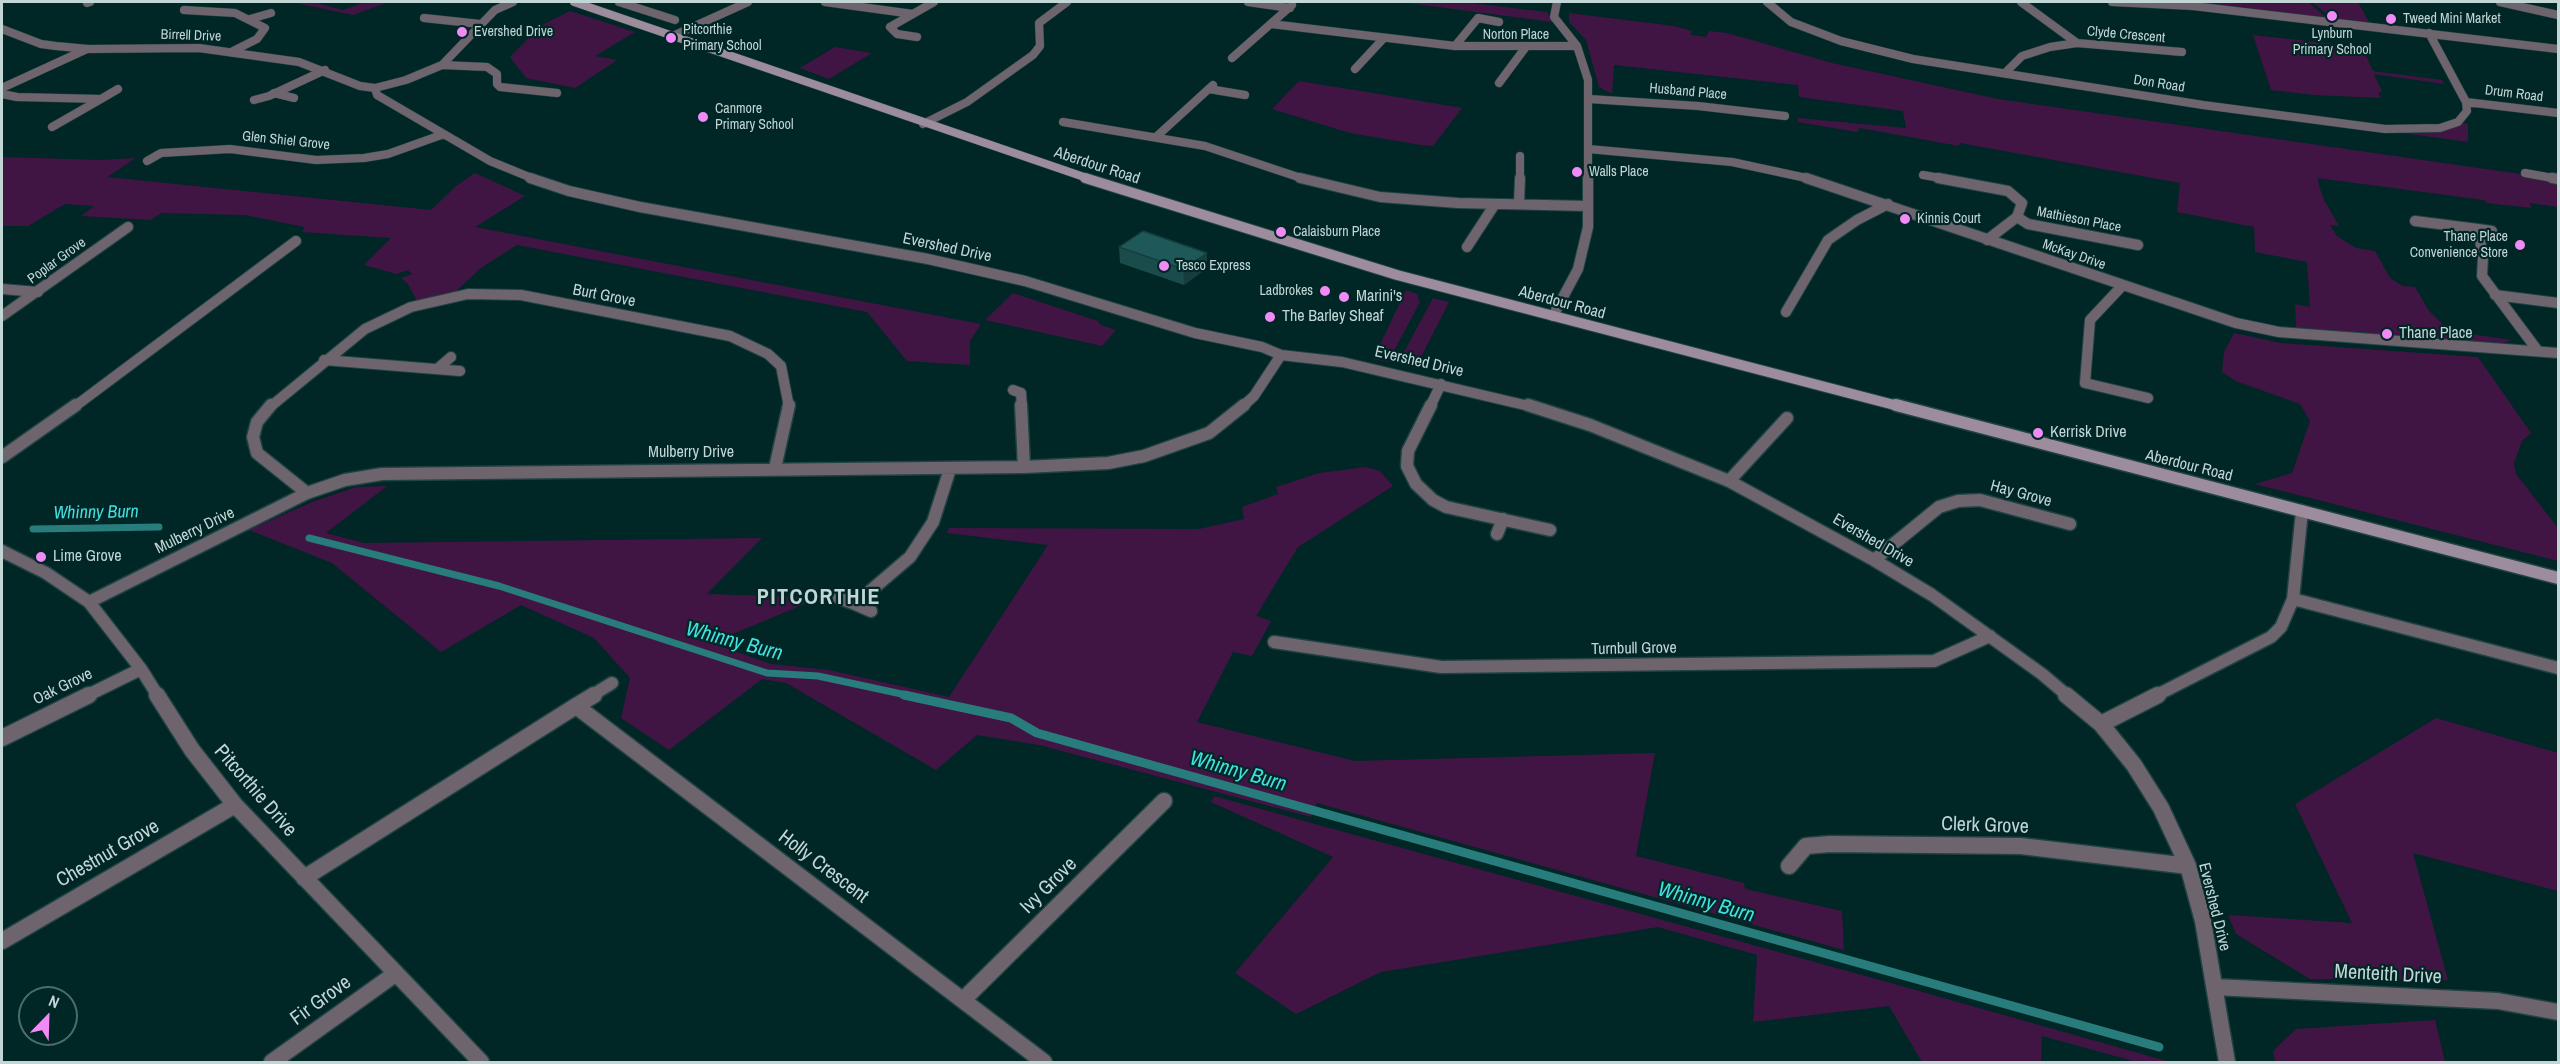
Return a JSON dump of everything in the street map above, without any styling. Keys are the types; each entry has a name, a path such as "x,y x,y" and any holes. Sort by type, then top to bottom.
{"main road":[{"name":"Aberdour Road","path":"574,2 675,35 923,124 1173,207 1397,275 2559,578"}],"street":[{"path":"375,88 406,80 442,64 495,10 513,2"},
{"path":"619,2 675,20"},
{"path":"634,6 644,2"},
{"path":"675,35 746,2"},
{"path":"825,2 913,14"},
{"path":"917,37 897,34 890,27 934,2"},
{"path":"923,124 967,102 1033,55 1041,38 1037,28 1039,23 1067,2"},
{"path":"1232,58 1291,6 1248,2"},
{"path":"1553,316 1578,269 1588,227 1588,80 1577,46 1554,17 1557,2"},
{"name":"Don Road","path":"1767,2 1770,7 1791,22 1841,41 1913,59 2203,105 2385,129 2431,129 2451,125 2465,115 2466,102"},
{"path":"2021,2 2077,43"},
{"path":"2112,2 2216,9 2559,49"},
{"path":"2500,2 2559,15"},
{"path":"184,10 222,11 250,20 265,28 264,33 232,51"},
{"path":"250,20 271,14"},
{"path":"424,18 480,24"},
{"name":"Norton Place","path":"1455,46 1478,18 1499,22"},
{"name":"Norton Place","path":"1271,24 1455,46 1525,48 1577,46"},
{"name":"Birrell Drive","path":"4,32 41,44 88,49 232,51 275,57 325,70"},
{"path":"2428,33 2466,102"},
{"path":"1355,69 1383,39"},
{"name":"Clyde Crescent","path":"2005,74 2022,56 2050,47 2077,43 2182,52"},
{"path":"1499,83 1525,48"},
{"path":"2,88 88,49"},
{"path":"442,64 487,67 497,74 497,84 500,87 557,93"},
{"path":"254,100 325,70"},
{"name":"Evershed Drive","path":"325,70 360,86 375,88 377,95 514,173 569,191 640,207 928,259 1025,281 1195,333 1262,347 1281,355 1307,356 1521,403 1590,425 1730,482 1874,560 1932,595 2042,674 2100,724 2134,765 2156,800 2188,866 2203,921 2226,1062"},
{"path":"1156,137 1211,87 1245,95"},
{"path":"52,127 118,89"},
{"path":"274,93 294,98"},
{"path":"2,94 17,97 101,99"},
{"name":"Husband Place","path":"1589,99 1698,106 1785,116"},
{"name":"Drum Road","path":"2466,102 2559,113"},
{"path":"1063,122 1156,137 1232,153 1309,181 1347,190 1422,201 1587,206"},
{"name":"Glen Shiel Grove","path":"147,161 161,153 230,149 316,160 371,157 444,134"},
{"path":"152,146 161,153"},
{"name":"McKay Drive","path":"1588,149 1689,157 1751,165 1807,178 2122,286 2236,323 2279,332 2559,352"},
{"path":"1518,204 1520,156"},
{"path":"368,168 371,157"},
{"path":"2525,173 2559,179"},
{"name":"Mathieson Place","path":"1923,175 2008,191 2022,202 2017,217 1988,240"},
{"path":"1467,247 1495,204"},
{"path":"1786,312 1828,240 1857,220 1888,204"},
{"name":"Mathieson Place","path":"2017,217 2028,224 2138,244"},
{"path":"2415,221 2492,231"},
{"name":"Poplar Grove","path":"2,316 128,227"},
{"path":"2478,229 2483,257 2482,276 2538,351"},
{"path":"2,457 50,425 296,240"},
{"path":"2122,286 2090,320 2085,383 2148,398"},
{"path":"2,289 38,292"},
{"name":"Burt Grove","path":"308,493 257,453 253,437 257,422 271,405 365,329 388,317 435,300 468,294 521,295 729,336 768,354 781,366 787,382 790,402 775,468"},
{"path":"2495,295 2559,303"},
{"name":"Mulberry Drive","path":"89,602 308,493 345,480 415,471 1024,467 1108,463 1144,456 1209,433 1254,396 1281,355"},
{"path":"438,369 451,357"},
{"path":"324,360 460,371"},
{"path":"1441,384 1408,451 1407,466 1416,484 1432,500 1446,507 1550,530"},
{"path":"1013,390 1021,393 1024,467"},
{"path":"1730,482 1787,418"},
{"path":"855,604 910,557 933,522 950,469"},
{"name":"Hay Grove","path":"1874,560 1939,507 1958,501 1980,500 2070,524"},
{"path":"2100,724 2271,637 2281,627 2293,599 2302,511"},
{"path":"1497,534 1503,519"},
{"name":"Pitcorthie Drive","path":"3,554 46,573 89,602 141,669 192,750 235,805 481,1062"},
{"path":"840,598 871,611"},
{"path":"2293,599 2559,668"},
{"name":"Turnbull Grove","path":"1274,642 1441,667 1934,661 1990,636"},
{"name":"Oak Grove","path":"2,738 141,669"},
{"path":"304,878 612,683"},
{"name":"Holly Crescent","path":"576,706 1044,1062"},
{"name":"Ivy Grove","path":"963,1000 1164,801"},
{"name":"Chestnut Grove","path":"2,940 235,805"},
{"name":"Clerk Grove","path":"1789,866 1806,846 1830,844 2021,846 2188,866"},
{"name":"Fir Grove","path":"272,1062 395,974"},
{"name":"Menteith Drive","path":"2215,987 2498,1001 2559,1012"}],"shaded area":[{"path":"291,2 322,2 320,4 343,10 365,2 389,2 353,15"},
{"path":"1400,2 1463,2 1547,12 1552,22"},
{"path":"2142,2 2308,2 2328,19"},
{"path":"2312,2 2358,2 2370,24 2333,19"},
{"path":"570,11 635,32 595,56 617,60 575,88 526,78 510,57 542,25"},
{"path":"1569,13 1674,26 1692,31 1691,35 1706,37 1709,31 1727,33 1832,63 1998,99 2555,179 2558,180 2558,207 2529,203 2532,208 2487,203 2484,200 2317,178 2323,198 2339,226 2330,225 2337,236 2356,248 2375,251 2390,278 2403,286 2415,287 2429,311 2450,331 2512,340 2501,344 2296,329 2295,304 2310,307 2307,262 2255,252 2254,227 2177,212 2180,183 1960,143 1959,146 1860,128 1857,132 1798,122 1798,118 1906,128 1903,111 1799,97 1798,85 1614,65 1612,94 1599,87 1586,40 1569,22"},
{"path":"2253,35 2362,47 2373,71 2442,80 2444,84 2374,74 2382,92 2378,93 2381,98 2314,95 2271,90"},
{"path":"835,47 872,53 829,79 800,68"},
{"path":"1299,81 1462,108 1433,146 1421,145 1350,133 1272,109"},
{"path":"2464,123 2468,124 2468,142 2403,133 2435,132"},
{"path":"2,157 101,160 136,158 107,177 431,210 456,186 475,173 525,196 475,227 981,324 970,341 970,365 907,361 867,312 517,245 481,268 455,292 417,301 408,284 401,278 412,274 408,270 396,274 364,265 391,238 302,232 305,227 245,215 162,213 150,220 81,216 94,206 65,204 28,226 2,226"},
{"path":"1406,290 1417,294 1420,302 1388,362 1373,359"},
{"path":"1013,293 1098,321 1101,325 1116,330 1102,346 985,320"},
{"path":"1433,298 1449,302 1416,367 1398,363"},
{"path":"2234,333 2281,343 2478,357 2531,433 2522,441 2514,463 2516,474 2558,528 2558,561 2255,484 2292,473 2310,421 2300,404 2236,381 2222,372 2224,352"},
{"path":"1366,467 1380,471 1393,486 1298,547 1256,616 1271,621 1252,656 1233,652 1197,722 1355,761 1655,753 1636,856 1744,883 1745,889 1842,911 1844,950 1317,803 1311,817 1039,745 977,735 936,770 786,683 762,679 669,750 621,718 630,678 594,638 521,605 441,652 332,563 249,530 312,502 356,487 387,486 326,533 364,543 762,538 707,594 804,597 805,604 711,643 771,664 829,670 949,697 1048,545 947,533 949,528 1199,529 1244,519 1242,507 1278,494 1276,487 1319,473"},
{"path":"2436,718 2558,753 2558,891 2413,853 2448,980 2310,979 2236,934 2228,915 2352,923 2295,804"},
{"path":"1214,796 2170,1062 2137,1062 2042,1036 2041,1062 1922,1062 1889,1006 1753,1022 1757,955 1658,927 1381,972 1296,1014 1235,973 1333,857 1211,802"},
{"path":"2435,1020 2445,1062 2275,1062 2273,1051 2296,1029"}],"building":[{"path":"1143,231 1207,253 1183,269 1119,247"}],"waterway":[{"name":"Whinny Burn","path":"33,529 159,527"},
{"name":"Whinny Burn","path":"309,538 499,586 767,673 818,676 911,696"},
{"name":"Whinny Burn","path":"904,695 1011,718 1037,733 2159,1047"}],"place":[{"name":"Lynburn Primary School","path":"2332,16"},
{"name":"Tweed Mini Market","path":"2391,19"},
{"name":"Evershed Drive","path":"462,32"},
{"name":"Pitcorthie Primary School","path":"671,38"},
{"name":"Canmore Primary School","path":"703,117"},
{"name":"Walls Place","path":"1577,172"},
{"name":"Kinnis Court","path":"1905,219"},
{"name":"Calaisburn Place","path":"1281,232"},
{"name":"Thane Place Convenience Store","path":"2520,245"},
{"name":"Tesco Express","path":"1164,266"},
{"name":"Ladbrokes","path":"1325,291"},
{"name":"Marini's","path":"1344,297"},
{"name":"The Barley Sheaf","path":"1270,317"},
{"name":"Thane Place","path":"2387,334"},
{"name":"Kerrisk Drive","path":"2038,433"},
{"name":"Lime Grove","path":"41,557"}],"district":[{"name":"PITCORTHIE","path":"819,598"}]}
